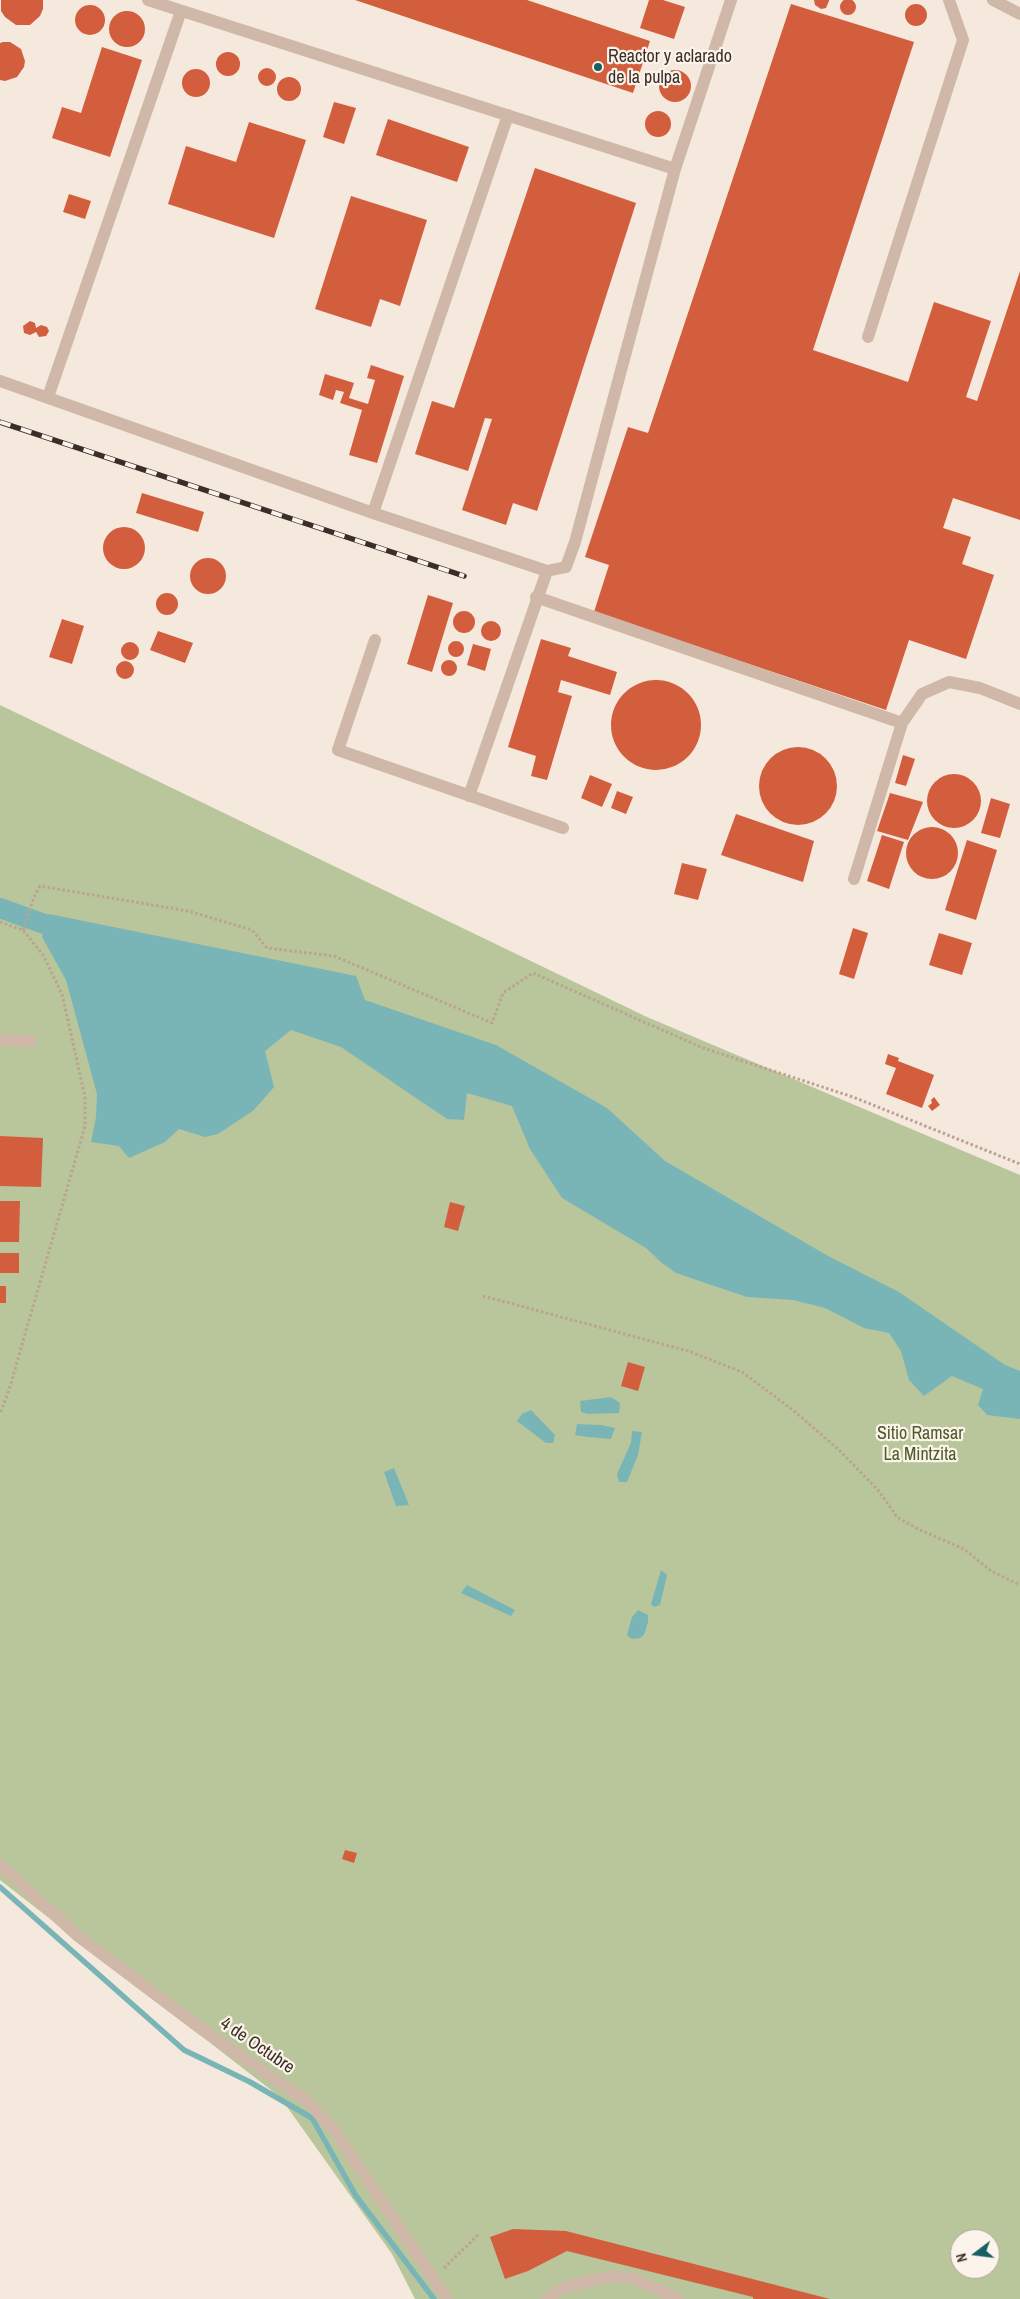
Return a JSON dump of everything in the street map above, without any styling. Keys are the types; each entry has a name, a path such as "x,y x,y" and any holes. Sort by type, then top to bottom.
{"street":[{"path":"148,0 675,169"},
{"path":"868,338 963,40 949,0"},
{"path":"993,0 1020,14"},
{"path":"0,381 373,513 547,571 566,566 675,169 728,1"},
{"path":"48,397 181,11"},
{"path":"373,513 508,115"},
{"path":"469,796 536,597 547,571"},
{"path":"536,597 902,723"},
{"path":"375,640 338,750 563,828"},
{"path":"854,879 902,723 922,694 949,682 980,688 1020,704"},
{"path":"0,1040 31,1041"},
{"name":"4 de Octubre","path":"0,1865 78,1936 200,2028 307,2101 334,2130 447,2299"},
{"path":"546,2299 564,2287 616,2277 631,2277 678,2299"}],"path":[{"path":"24,929 34,897 40,886 188,911 252,930 267,948 334,956 492,1023 503,993 533,973 703,1048 853,1097 1020,1164"},
{"path":"0,922 24,929 43,955 62,994 86,1097 85,1126 9,1390 0,1414"},
{"path":"483,1296 688,1351 742,1372 794,1411 838,1449 878,1490 897,1517 916,1528 964,1549 991,1571 1020,1585"},
{"path":"433,2278 478,2235"}],"green space":[{"name":"Sitio Ramsar La Mintzita","path":"0,705 647,1017 1020,1175 1020,2299 415,2299 392,2254 280,2097 0,1880"}],"water":[{"path":"49,914 356,976 365,1000 496,1045 607,1108 665,1161 828,1256 899,1292 1005,1365 1020,1371 1020,1419 987,1415 978,1405 983,1389 952,1376 924,1396 909,1380 901,1351 889,1333 864,1328 825,1308 793,1300 747,1297 676,1273 646,1248 562,1198 530,1149 512,1106 467,1093 464,1120 447,1119 341,1047 291,1030 265,1051 274,1087 254,1110 218,1134 205,1137 179,1129 165,1142 129,1158 119,1146 91,1142 96,1117 97,1094 66,980 42,937"},
{"path":"611,1397 620,1403 619,1413 587,1414 581,1412 580,1401"},
{"path":"531,1410 555,1435 553,1443 546,1443 517,1421 522,1414"},
{"path":"577,1424 601,1425 615,1428 611,1439 587,1437 575,1435"},
{"path":"632,1431 642,1432 638,1455 627,1482 619,1482 617,1474 631,1443"},
{"path":"394,1468 409,1505 396,1506 384,1472"},
{"path":"661,1570 667,1575 660,1605 654,1607 651,1604"},
{"path":"467,1585 515,1610 511,1616 461,1593"},
{"path":"638,1610 648,1615 648,1622 644,1635 640,1638 632,1639 627,1635 632,1617"}],"building":[{"path":"845,-1 851,-1 856,4 854,13 845,15 840,10 840,4"},
{"path":"1,0 43,0 43,9 40,16 30,25 16,25 5,17 1,11"},
{"name":"Reactor y aclarado de la pulpa","path":"355,0 527,0 650,41 633,93"},
{"path":"649,0 663,0 685,7 674,39 640,28"},
{"path":"814,0 829,1 826,8 821,9 815,5"},
{"path":"791,4 914,42 813,350 908,382 934,302 991,321 966,397 977,401 1020,271 1020,520 953,498 943,528 971,537 962,564 994,575 966,659 909,640 886,710 594,612 609,565 585,557 628,427 648,433"},
{"path":"916,4 924,7 927,15 924,23 916,26 908,23 905,15 908,7"},
{"path":"90,5 101,9 105,20 101,31 90,35 79,31 75,20 79,9"},
{"path":"127,11 140,16 145,29 140,42 127,47 114,42 109,29 114,16"},
{"path":"10,42 21,49 25,61 24,67 17,77 5,81 0,80 0,43"},
{"path":"102,47 142,60 110,157 52,138 62,107 81,113"},
{"path":"228,52 233,53 239,59 239,69 233,75 228,76 223,75 217,69 216,64 217,59 223,53"},
{"path":"263,68 271,68 276,73 274,84 263,86 258,81 258,73"},
{"path":"196,69 206,73 210,83 206,93 196,97 186,93 182,83 186,73"},
{"path":"675,70 681,71 686,75 690,80 690,92 686,97 681,101 675,102 669,101 664,97 660,92 659,86 660,80 664,75 669,71"},
{"path":"289,77 298,80 301,89 298,98 289,101 280,98 277,89 280,80"},
{"path":"334,102 356,108 344,144 323,137"},
{"path":"658,111 667,115 671,124 667,133 658,137 649,133 645,124 649,115"},
{"path":"388,119 469,147 457,182 376,155"},
{"path":"249,122 306,140 274,238 168,204 186,146 236,162"},
{"path":"535,168 636,203 537,511 513,503 506,525 462,510 492,419 485,418 468,471 415,454 432,401 454,408"},
{"path":"69,194 91,201 85,219 63,212"},
{"path":"351,196 427,220 400,306 380,299 371,327 315,309"},
{"path":"30,321 35,323 36,328 41,325 47,327 49,331 46,336 39,337 36,332 30,335 24,333 23,326"},
{"path":"371,365 404,376 377,463 349,455 362,410 340,403 344,392 336,390 333,400 319,395 325,374 354,383 349,398 368,404 375,380 367,378"},
{"path":"142,493 204,512 198,532 136,513"},
{"path":"124,527 139,533 145,548 139,563 124,569 109,563 103,548 109,533"},
{"path":"208,558 215,559 221,563 225,569 225,583 221,589 215,593 208,594 201,593 195,589 191,583 190,576 191,569 195,563 201,559"},
{"path":"167,593 175,596 178,604 175,612 167,615 159,612 156,604 159,596"},
{"path":"428,595 453,603 432,672 407,664"},
{"path":"464,611 472,614 475,622 472,630 464,633 456,630 453,622 456,614"},
{"path":"62,619 84,626 72,664 49,657"},
{"path":"487,621 495,621 501,627 501,635 495,641 487,641 481,635 481,627"},
{"path":"158,631 193,643 185,663 150,650"},
{"path":"541,639 571,648 568,656 617,672 610,695 561,680 558,692 572,696 547,780 531,776 536,756 508,747"},
{"path":"456,641 462,643 464,649 462,655 456,657 450,655 448,649 450,643"},
{"path":"130,642 136,645 139,651 136,657 130,660 124,657 121,651 124,645"},
{"path":"473,644 491,649 485,671 467,665"},
{"path":"446,660 452,660 457,665 455,674 446,676 441,671 441,665"},
{"path":"125,661 131,664 134,670 131,676 125,679 119,676 116,670 119,664"},
{"path":"656,680 673,684 688,693 697,708 701,725 697,742 688,757 673,766 656,770 639,766 624,757 615,742 611,725 615,708 624,693 639,684"},
{"path":"798,747 813,750 826,758 834,771 837,786 834,801 826,814 813,822 798,825 783,822 770,814 762,801 759,786 762,771 770,758 783,750"},
{"path":"903,755 915,759 906,786 895,783"},
{"path":"954,774 964,776 973,782 979,791 981,801 979,811 973,820 964,826 954,828 944,826 935,820 929,811 927,801 929,791 935,782 944,776"},
{"path":"590,775 612,784 602,807 581,798"},
{"path":"617,791 633,797 626,814 611,808"},
{"path":"890,793 923,802 908,840 877,831"},
{"path":"991,798 1010,804 1000,838 981,833"},
{"path":"736,814 814,841 803,882 721,855"},
{"path":"927,827 937,827 951,834 958,848 958,858 951,872 937,879 927,879 917,875 910,868 906,858 906,848 910,838 917,831"},
{"path":"882,835 904,842 889,889 867,881"},
{"path":"967,840 997,850 976,920 945,910"},
{"path":"682,863 707,869 698,900 674,894"},
{"path":"853,928 868,933 854,979 839,974"},
{"path":"939,933 972,943 962,975 929,965"},
{"path":"888,1054 899,1058 898,1061 934,1075 922,1108 886,1094 896,1068 885,1064"},
{"path":"934,1097 940,1105 932,1111 928,1106 932,1103 931,1100"},
{"path":"0,1136 43,1138 41,1187 0,1186"},
{"path":"0,1201 20,1201 19,1242 0,1242"},
{"path":"450,1202 465,1206 458,1231 444,1227"},
{"path":"0,1253 19,1253 19,1273 0,1273"},
{"path":"0,1286 6,1286 6,1303 0,1303"},
{"path":"628,1362 645,1367 638,1391 621,1386"},
{"path":"345,1850 357,1853 354,1863 342,1859"},
{"path":"513,2229 566,2231 830,2299 753,2299 753,2297 567,2251 528,2271 505,2279 490,2237"}],"waterway":[{"path":"0,908 47,925"},
{"path":"0,1887 184,2050 250,2082 312,2118 356,2196 434,2299"}],"railway":[{"path":"0,422 464,576"}],"place":[{"name":"Reactor y aclarado de la pulpa","path":"598,67"}]}
